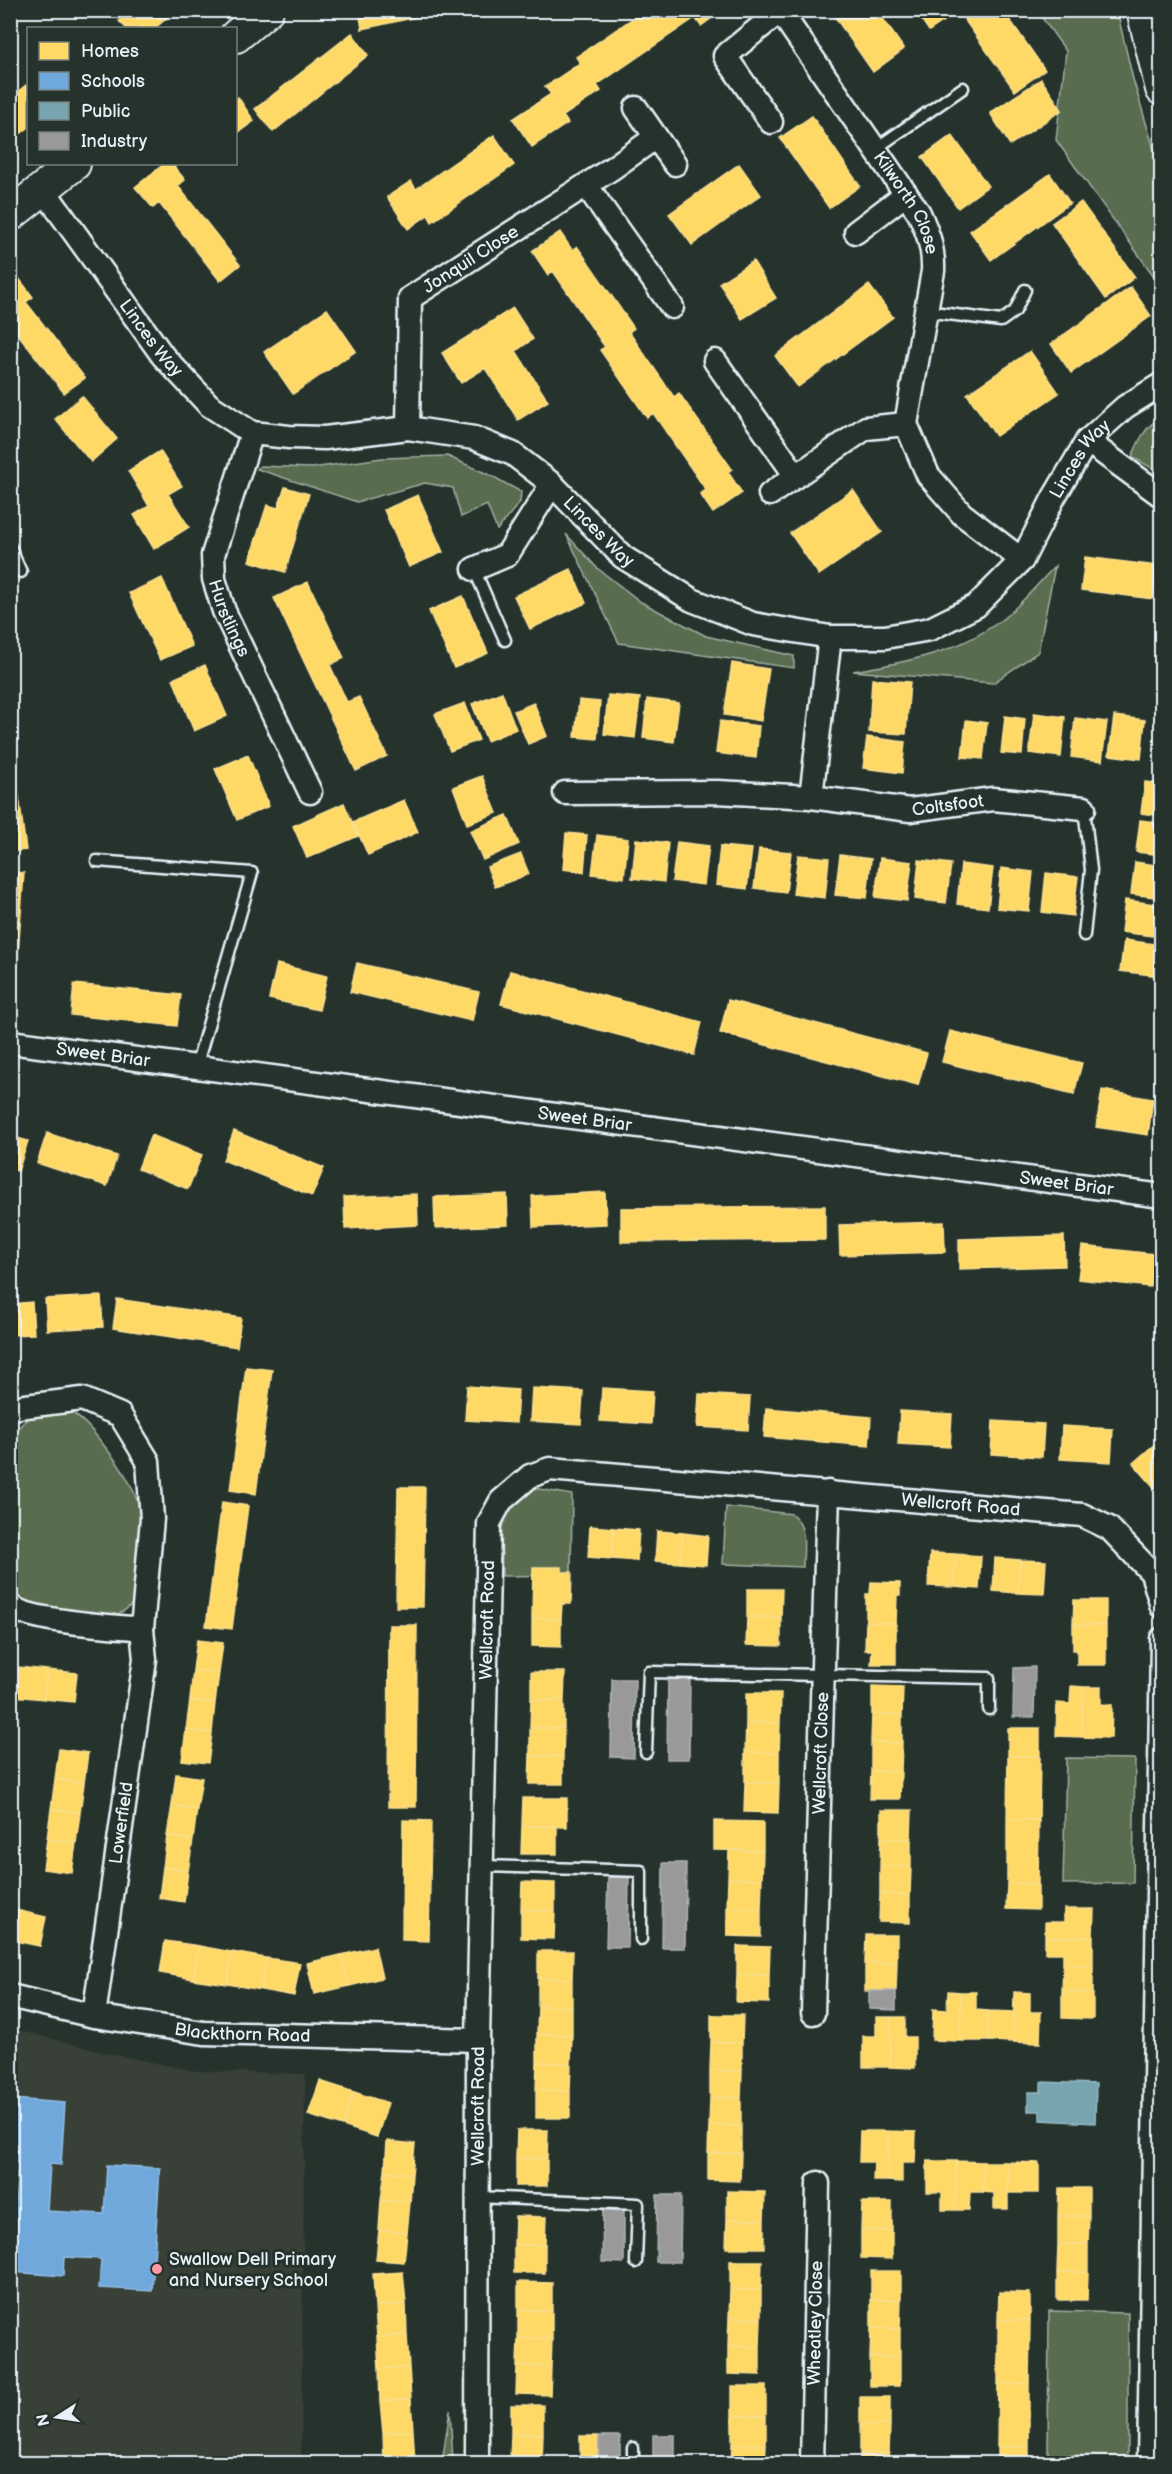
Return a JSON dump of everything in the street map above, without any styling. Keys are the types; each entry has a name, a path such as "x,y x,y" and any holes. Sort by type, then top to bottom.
{"street":[{"path":"237,35 267,10"},
{"path":"1143,10 1161,89"},
{"path":"771,122 725,56 780,11"},
{"name":"Kilworth Close","path":"780,11 919,213 934,253 906,424"},
{"path":"636,108 675,164"},
{"name":"Jonquil Close","path":"408,428 410,298 611,169 656,137"},
{"path":"10,215 73,165"},
{"path":"586,185 672,307"},
{"name":"Linces Way","path":"43,189 163,356 209,405 252,433 289,438 325,438 408,428 474,438 513,454 552,484 623,557 693,600 753,624 830,637 885,637 930,629 976,606 1022,560 1054,497 1087,441 1125,406 1161,384"},
{"path":"856,232 906,194"},
{"path":"715,361 796,476"},
{"path":"770,494 866,428 906,424 928,475 962,514 1022,560"},
{"name":"Hurstlings","path":"252,433 213,555 214,579 224,611 310,792"},
{"path":"1087,441 1161,496"},
{"path":"474,569 507,555 552,484"},
{"path":"811,797 830,637"},
{"name":"Coltsfoot","path":"565,793 717,792 811,797 910,810 993,799 1084,807"},
{"name":"Sweet Briar","path":"10,1042 1161,1196"},
{"name":"Lowerfield","path":"10,1408 82,1399 120,1414 148,1461 152,1519 142,1629 145,1659 94,2016"},
{"name":"Wellcroft Road","path":"477,2463 478,2040 489,1523 501,1501 530,1476 550,1469 1082,1515 1109,1528 1152,1573 1161,1607"},
{"name":"Wellcroft Close","path":"813,2013 828,1492"},
{"path":"10,1605 14,1610 33,1617 142,1629"},
{"path":"1149,2463 1158,2103 1161,1639"},
{"name":"Blackthorn Road","path":"10,1996 94,2016 204,2033 478,2040"},
{"name":"Wheatley Close","path":"812,2463 818,2183"}],"lane":[{"path":"875,149 963,88"},
{"path":"926,311 1001,321 1016,311 1025,290"},
{"path":"10,547 21,572"},
{"path":"474,569 505,640"},
{"path":"1084,807 1091,870 1084,935"},
{"path":"97,861 252,873 196,1068"},
{"path":"646,1752 649,1672 989,1678 989,1709"},
{"path":"483,1866 641,1870 641,1939"},
{"path":"477,2197 638,2204 636,2262"},
{"path":"633,2448 633,2463"}],"shaded area":[{"name":"Swallow Dell Primary and Nursery School","path":"10,2028 106,2053 195,2071 305,2074 301,2463 11,2463"}],"green space":[{"path":"1037,11 1117,11 1133,79 1161,173 1161,286 1056,140 1066,51"},
{"path":"1161,417 1161,473 1132,457 1143,434"},
{"path":"447,456 521,492 520,502 497,530 487,505 461,517 453,488 425,483 357,502 257,469 260,466 312,468 382,458"},
{"path":"566,534 597,568 641,602 706,636 794,656 794,668 619,643"},
{"path":"1055,566 1038,652 993,683 853,671 916,659 976,636 1011,612"},
{"path":"64,1408 87,1425 106,1448 126,1477 138,1503 141,1516 142,1547 138,1593 127,1609 113,1616 89,1617 38,1607 19,1599 11,1589 11,1442 20,1426 31,1416"},
{"path":"534,1488 572,1495 571,1575 502,1576 501,1526 509,1507"},
{"path":"726,1507 792,1514 803,1531 803,1567 723,1564"},
{"path":"1066,1758 1135,1759 1133,1883 1063,1884"},
{"path":"1049,2311 1128,2313 1128,2456 1048,2455"},
{"path":"450,2410 453,2463 442,2463"}],"building: Homes":[{"path":"132,10 163,10 168,17 156,27 125,27 119,21"},
{"path":"359,10 448,10 362,29"},
{"path":"645,10 723,10 701,26 695,18 597,85 601,91 563,116 568,123 532,147 513,119 551,94 545,87 580,63 576,57"},
{"path":"830,10 877,10 904,49 873,72"},
{"path":"915,10 960,10 929,31"},
{"path":"967,10 1003,10 1045,70 1015,91 961,15"},
{"path":"352,33 368,55 273,132 255,109"},
{"path":"1041,79 1062,110 1010,145 990,113"},
{"path":"27,86 27,129 10,142 10,98"},
{"path":"237,98 254,121 237,133"},
{"path":"812,116 860,186 829,208 780,138"},
{"path":"494,135 514,165 432,222 428,215 408,229 387,197 411,181 416,189"},
{"path":"952,135 988,186 958,208 922,157"},
{"path":"739,164 761,195 692,245 669,214"},
{"path":"163,165 173,165 185,180 178,186 240,265 220,281 159,203 153,208 135,187"},
{"path":"1050,174 1070,203 991,260 970,231"},
{"path":"1081,202 1135,277 1106,299 1052,223"},
{"path":"560,232 572,250 577,246 634,328 629,332 674,397 679,393 732,469 728,472 742,493 713,513 700,494 706,490 653,413 647,418 600,350 605,347 553,271 548,275 532,251"},
{"path":"753,261 776,298 742,319 719,283"},
{"path":"18,277 33,297 26,302 85,378 64,393 10,324 10,283"},
{"path":"869,285 893,317 798,387 775,356"},
{"path":"1131,287 1151,316 1071,373 1051,344"},
{"path":"513,308 533,339 516,351 548,401 518,420 485,368 461,383 442,353"},
{"path":"327,309 356,351 293,394 264,352"},
{"path":"1030,351 1059,393 996,436 967,394"},
{"path":"82,396 117,439 91,462 55,419"},
{"path":"160,451 182,486 168,494 189,527 154,549 134,515 149,506 128,471"},
{"path":"285,487 309,494 285,572 249,561 267,505 278,508"},
{"path":"853,490 882,532 819,575 790,533"},
{"path":"418,495 443,552 409,567 384,510"},
{"path":"1085,557 1157,566 1153,599 1081,590"},
{"path":"571,569 586,603 530,629 514,596"},
{"path":"162,578 192,646 160,660 129,593"},
{"path":"308,582 344,658 330,665 347,702 359,697 387,756 356,771 274,598"},
{"path":"463,596 488,653 454,668 429,611"},
{"path":"732,663 769,669 761,721 724,715"},
{"path":"205,665 227,716 194,731 173,679"},
{"path":"872,679 910,682 906,734 869,732"},
{"path":"502,692 516,729 487,741 472,704"},
{"path":"608,695 640,698 635,738 604,734"},
{"path":"647,699 679,703 674,742 643,738"},
{"path":"579,700 600,702 597,739 575,737"},
{"path":"465,703 479,740 450,751 435,714"},
{"path":"534,703 547,736 528,744 514,711"},
{"path":"1034,713 1065,717 1061,757 1029,753"},
{"path":"1005,716 1025,719 1022,755 1001,753"},
{"path":"1114,716 1145,720 1141,759 1109,755"},
{"path":"1075,718 1107,722 1102,761 1071,757"},
{"path":"966,720 987,723 983,759 962,757"},
{"path":"720,721 759,726 756,758 716,753"},
{"path":"867,737 905,742 902,773 863,768"},
{"path":"248,755 269,806 237,820 215,769"},
{"path":"16,773 26,850 10,852 10,774"},
{"path":"482,776 497,813 467,824 453,787"},
{"path":"1145,782 1162,784 1162,816 1141,813"},
{"path":"404,800 418,832 368,855 353,822"},
{"path":"344,803 358,836 307,858 293,826"},
{"path":"507,815 519,844 483,860 470,831"},
{"path":"1140,820 1162,823 1162,855 1136,852"},
{"path":"566,833 587,835 584,872 563,869"},
{"path":"597,835 628,839 624,878 592,874"},
{"path":"636,839 668,843 664,882 632,878"},
{"path":"677,842 709,846 704,885 672,881"},
{"path":"720,846 752,849 747,889 716,885"},
{"path":"759,849 791,852 786,892 754,888"},
{"path":"521,854 529,874 495,887 487,867"},
{"path":"798,855 829,858 825,898 793,894"},
{"path":"840,855 871,859 867,898 835,895"},
{"path":"880,858 912,862 907,901 875,897"},
{"path":"919,860 951,864 946,903 915,899"},
{"path":"1135,862 1162,866 1162,898 1131,894"},
{"path":"961,864 993,868 988,908 957,904"},
{"path":"1001,868 1033,872 1029,911 997,908"},
{"path":"10,872 24,873 14,1007 10,1006"},
{"path":"1046,873 1078,877 1073,916 1042,912"},
{"path":"1125,900 1162,905 1160,937 1121,932"},
{"path":"1124,940 1162,945 1159,976 1120,971"},
{"path":"357,963 479,992 472,1021 350,992"},
{"path":"277,964 327,976 319,1010 269,999"},
{"path":"510,971 702,1022 694,1055 501,1004"},
{"path":"74,984 181,995 177,1026 71,1015"},
{"path":"728,1000 927,1053 918,1085 720,1033"},
{"path":"950,1031 1082,1063 1074,1094 942,1062"},
{"path":"1102,1090 1153,1099 1148,1135 1096,1127"},
{"path":"234,1131 324,1168 312,1196 223,1160"},
{"path":"47,1133 117,1156 107,1186 37,1163"},
{"path":"151,1135 202,1155 188,1189 138,1169"},
{"path":"10,1136 28,1141 18,1171 10,1169"},
{"path":"605,1192 606,1224 533,1227 532,1196"},
{"path":"417,1194 418,1225 345,1229 344,1197"},
{"path":"507,1194 508,1225 435,1228 434,1197"},
{"path":"825,1206 825,1240 621,1242 621,1208"},
{"path":"944,1222 945,1252 840,1255 839,1225"},
{"path":"1064,1236 1065,1266 959,1269 959,1239"},
{"path":"1082,1246 1154,1254 1150,1287 1078,1279"},
{"path":"101,1296 103,1327 47,1330 45,1299"},
{"path":"117,1299 241,1318 237,1347 113,1328"},
{"path":"32,1302 34,1334 10,1335 10,1304"},
{"path":"246,1367 272,1370 256,1494 230,1490"},
{"path":"467,1386 518,1390 516,1423 465,1420"},
{"path":"532,1388 583,1391 581,1424 530,1421"},
{"path":"602,1388 653,1391 651,1424 600,1421"},
{"path":"699,1394 750,1397 748,1430 697,1427"},
{"path":"766,1408 871,1417 869,1446 764,1437"},
{"path":"900,1411 952,1414 950,1447 898,1444"},
{"path":"993,1421 1044,1424 1042,1457 991,1454"},
{"path":"1062,1426 1113,1429 1111,1462 1060,1459"},
{"path":"1156,1443 1162,1448 1162,1478 1153,1486 1133,1463"},
{"path":"1162,1478 1162,1496 1153,1486"},
{"path":"398,1487 425,1487 423,1607 396,1607"},
{"path":"222,1502 248,1506 232,1629 206,1626"},
{"path":"590,1526 614,1528 612,1559 588,1557"},
{"path":"614,1528 639,1530 637,1561 612,1559"},
{"path":"657,1531 683,1533 680,1563 655,1561"},
{"path":"683,1533 708,1536 706,1565 680,1563"},
{"path":"930,1553 955,1554 954,1587 928,1586"},
{"path":"955,1554 981,1556 979,1589 954,1587"},
{"path":"995,1558 1020,1560 1018,1593 993,1591"},
{"path":"1020,1560 1046,1561 1044,1594 1018,1593"},
{"path":"533,1567 562,1567 562,1572 572,1572 571,1604 562,1604 561,1619 532,1618"},
{"path":"871,1582 900,1583 896,1623 866,1622 866,1594 870,1594"},
{"path":"747,1589 782,1589 781,1617 747,1617"},
{"path":"1074,1600 1106,1600 1106,1625 1073,1625"},
{"path":"747,1617 781,1617 781,1646 746,1645"},
{"path":"532,1618 561,1619 561,1647 532,1646"},
{"path":"866,1622 896,1623 896,1664 871,1664 872,1650 865,1650"},
{"path":"389,1625 417,1625 416,1807 388,1807"},
{"path":"1073,1625 1106,1625 1106,1665 1077,1665 1077,1650 1073,1650"},
{"path":"197,1640 223,1643 219,1673 193,1670"},
{"path":"10,1666 17,1667 14,1696 10,1696"},
{"path":"17,1667 47,1670 44,1699 14,1696"},
{"path":"47,1670 77,1673 74,1702 44,1699"},
{"path":"193,1670 219,1673 215,1703 190,1700"},
{"path":"531,1672 565,1672 564,1700 531,1700"},
{"path":"872,1686 903,1687 902,1715 872,1714"},
{"path":"1071,1686 1083,1687 1082,1737 1056,1736 1057,1703 1070,1704"},
{"path":"1083,1687 1101,1687 1101,1704 1112,1705 1111,1738 1082,1737"},
{"path":"746,1693 781,1693 780,1723 746,1722"},
{"path":"190,1700 215,1703 212,1733 186,1730"},
{"path":"531,1700 564,1700 564,1728 530,1728"},
{"path":"872,1714 902,1715 902,1743 871,1742"},
{"path":"746,1722 780,1723 779,1753 745,1752"},
{"path":"530,1728 564,1728 563,1756 530,1756"},
{"path":"1008,1728 1040,1728 1040,1756 1008,1756"},
{"path":"186,1730 212,1733 208,1763 182,1760"},
{"path":"871,1742 902,1743 901,1771 871,1771"},
{"path":"59,1749 88,1753 84,1783 55,1779"},
{"path":"745,1752 779,1753 779,1783 745,1782"},
{"path":"530,1756 563,1756 563,1784 529,1784"},
{"path":"1008,1756 1040,1756 1039,1820 1007,1819"},
{"path":"871,1771 901,1771 900,1799 870,1799"},
{"path":"176,1774 202,1778 197,1809 172,1805"},
{"path":"55,1779 84,1783 80,1813 51,1809"},
{"path":"745,1782 779,1783 778,1813 744,1812"},
{"path":"523,1798 567,1798 567,1827 522,1826"},
{"path":"172,1805 197,1809 193,1840 167,1836"},
{"path":"51,1809 80,1813 76,1843 47,1839"},
{"path":"881,1810 912,1810 911,1839 881,1838"},
{"path":"1007,1819 1039,1820 1038,1884 1007,1883"},
{"path":"403,1820 431,1821 429,1941 402,1940"},
{"path":"714,1821 763,1822 763,1851 714,1850"},
{"path":"522,1826 557,1826 557,1854 521,1854"},
{"path":"167,1836 193,1840 188,1871 163,1867"},
{"path":"881,1838 911,1839 911,1867 880,1866"},
{"path":"47,1839 76,1843 72,1873 43,1869"},
{"path":"729,1850 763,1851 762,1879 728,1879"},
{"path":"880,1866 911,1867 910,1895 880,1894"},
{"path":"163,1867 188,1871 184,1902 159,1898"},
{"path":"728,1879 762,1879 761,1908 727,1908"},
{"path":"522,1882 555,1883 555,1911 521,1910"},
{"path":"1007,1883 1038,1884 1038,1910 1006,1909"},
{"path":"880,1894 910,1895 910,1923 879,1922"},
{"path":"727,1908 761,1908 761,1937 727,1936"},
{"path":"12,1909 46,1917 40,1946 10,1940"},
{"path":"1064,1909 1094,1909 1093,1937 1045,1937 1045,1922 1064,1922"},
{"path":"521,1910 555,1911 554,1939 521,1938"},
{"path":"866,1935 897,1935 897,1963 865,1963"},
{"path":"1045,1937 1093,1937 1093,1965 1063,1965 1063,1953 1045,1953"},
{"path":"165,1941 199,1946 193,1979 160,1973"},
{"path":"199,1946 232,1952 227,1984 193,1979"},
{"path":"737,1946 770,1947 769,1975 737,1974"},
{"path":"375,1947 382,1978 349,1986 341,1955"},
{"path":"538,1951 573,1951 572,1979 538,1978"},
{"path":"232,1952 266,1958 261,1990 227,1984"},
{"path":"341,1955 349,1986 314,1994 307,1963"},
{"path":"266,1958 300,1963 294,1996 261,1990"},
{"path":"865,1963 897,1963 896,1991 865,1991"},
{"path":"1063,1965 1093,1965 1093,1992 1062,1992"},
{"path":"737,1974 769,1975 769,2003 736,2002"},
{"path":"538,1978 572,1979 572,2007 538,2006"},
{"path":"948,1991 961,1992 960,2041 932,2040 933,2009 947,2010"},
{"path":"961,1992 976,1992 976,2010 988,2011 988,2041 960,2041"},
{"path":"1014,1992 1030,1993 1030,2012 1041,2012 1040,2043 1013,2042"},
{"path":"1062,1992 1093,1992 1093,2019 1062,2018"},
{"path":"538,2006 572,2007 572,2035 537,2034"},
{"path":"988,2011 1014,2012 1013,2042 988,2041"},
{"path":"711,2015 743,2015 742,2043 711,2042"},
{"path":"876,2017 891,2017 890,2067 863,2067 863,2036 876,2036"},
{"path":"891,2017 905,2017 905,2037 915,2037 915,2068 890,2067"},
{"path":"537,2034 572,2035 571,2063 537,2062"},
{"path":"711,2042 742,2043 742,2071 710,2070"},
{"path":"537,2062 571,2063 570,2091 536,2090"},
{"path":"710,2070 742,2071 741,2098 710,2098"},
{"path":"320,2081 354,2092 343,2126 308,2115"},
{"path":"536,2090 570,2091 570,2118 536,2118"},
{"path":"354,2092 388,2103 377,2137 343,2126"},
{"path":"710,2098 741,2098 741,2126 709,2125"},
{"path":"709,2125 741,2126 741,2153 708,2153"},
{"path":"517,2130 548,2130 547,2158 516,2158"},
{"path":"860,2131 888,2131 888,2181 873,2181 874,2162 859,2162"},
{"path":"888,2131 916,2132 915,2163 902,2163 902,2182 888,2181"},
{"path":"387,2141 415,2144 412,2174 385,2171"},
{"path":"708,2153 741,2153 740,2181 708,2180"},
{"path":"516,2158 547,2158 547,2186 516,2186"},
{"path":"927,2161 956,2161 955,2210 942,2210 942,2192 927,2192"},
{"path":"956,2161 983,2162 983,2192 970,2192 969,2210 955,2210"},
{"path":"983,2162 1008,2162 1008,2209 994,2209 994,2193 983,2192"},
{"path":"1008,2162 1039,2163 1039,2193 1008,2193"},
{"path":"385,2171 412,2174 410,2203 381,2200"},
{"path":"1059,2188 1089,2188 1089,2216 1058,2216"},
{"path":"727,2191 765,2192 764,2220 727,2219"},
{"path":"381,2200 410,2203 407,2233 379,2230"},
{"path":"862,2202 892,2202 892,2231 861,2230"},
{"path":"515,2216 546,2217 545,2245 514,2245"},
{"path":"1058,2216 1089,2216 1088,2244 1058,2244"},
{"path":"727,2219 764,2220 764,2248 726,2248"},
{"path":"379,2230 407,2233 404,2262 376,2260"},
{"path":"861,2230 892,2231 892,2259 861,2258"},
{"path":"1058,2244 1088,2244 1088,2272 1057,2272"},
{"path":"514,2245 545,2245 545,2273 514,2273"},
{"path":"730,2261 762,2261 761,2290 730,2289"},
{"path":"871,2271 901,2271 901,2300 871,2300"},
{"path":"403,2272 406,2304 375,2306 373,2274"},
{"path":"1057,2272 1088,2272 1087,2300 1057,2300"},
{"path":"518,2282 552,2283 552,2311 518,2310"},
{"path":"730,2289 761,2290 761,2318 729,2318"},
{"path":"999,2292 1030,2293 1030,2320 998,2320"},
{"path":"871,2300 901,2300 900,2329 871,2328"},
{"path":"406,2304 407,2335 377,2337 375,2306"},
{"path":"518,2310 552,2311 552,2339 518,2338"},
{"path":"729,2318 761,2318 760,2347 728,2346"},
{"path":"998,2320 1030,2320 1029,2384 998,2383"},
{"path":"871,2328 900,2329 900,2357 870,2357"},
{"path":"407,2335 409,2367 379,2369 377,2337"},
{"path":"518,2338 552,2339 551,2367 517,2366"},
{"path":"728,2346 760,2347 760,2375 728,2374"},
{"path":"870,2357 900,2357 900,2386 870,2386"},
{"path":"517,2366 551,2367 550,2395 516,2394"},
{"path":"409,2367 411,2399 380,2401 379,2369"},
{"path":"998,2383 1029,2384 1029,2447 997,2447"},
{"path":"732,2386 766,2386 766,2416 732,2415"},
{"path":"860,2397 890,2397 890,2425 860,2425"},
{"path":"411,2399 413,2431 383,2433 380,2401"},
{"path":"511,2405 543,2405 543,2434 511,2434"},
{"path":"732,2415 766,2416 766,2445 732,2445"},
{"path":"860,2425 890,2425 889,2453 860,2453"},
{"path":"413,2431 415,2463 384,2464 383,2433"},
{"path":"511,2434 543,2434 542,2464 510,2464"},
{"path":"580,2436 599,2436 599,2461 580,2460"},
{"path":"732,2445 766,2445 765,2464 731,2464"},
{"path":"997,2447 1029,2447 1029,2464 997,2464"},
{"path":"860,2453 889,2453 889,2464 860,2464"}],"building: Schools":[{"path":"12,2099 65,2103 61,2165 50,2164 47,2211 104,2214 107,2165 160,2168 152,2291 99,2288 101,2259 64,2257 63,2276 11,2272 18,2163 10,2163"}],"building: Public":[{"path":"1041,2082 1096,2084 1095,2123 1040,2120 1040,2111 1028,2111 1028,2092 1041,2092"}],"building: Industry":[{"path":"1035,1667 1034,1717 1013,1717 1014,1668"},
{"path":"668,1678 690,1679 689,1759 667,1759"},
{"path":"612,1679 635,1679 634,1758 611,1757"},
{"path":"663,1863 686,1863 685,1948 662,1948"},
{"path":"608,1877 629,1877 628,1947 606,1947"},
{"path":"869,1991 896,1991 896,2010 869,2009"},
{"path":"657,2195 681,2195 680,2262 656,2262"},
{"path":"603,2210 624,2210 624,2263 602,2262"},
{"path":"653,2435 675,2435 675,2464 653,2464"},
{"path":"599,2436 620,2436 620,2464 598,2464"}],"place":[{"name":"Swallow Dell Primary and Nursery School","path":"157,2269"}]}
